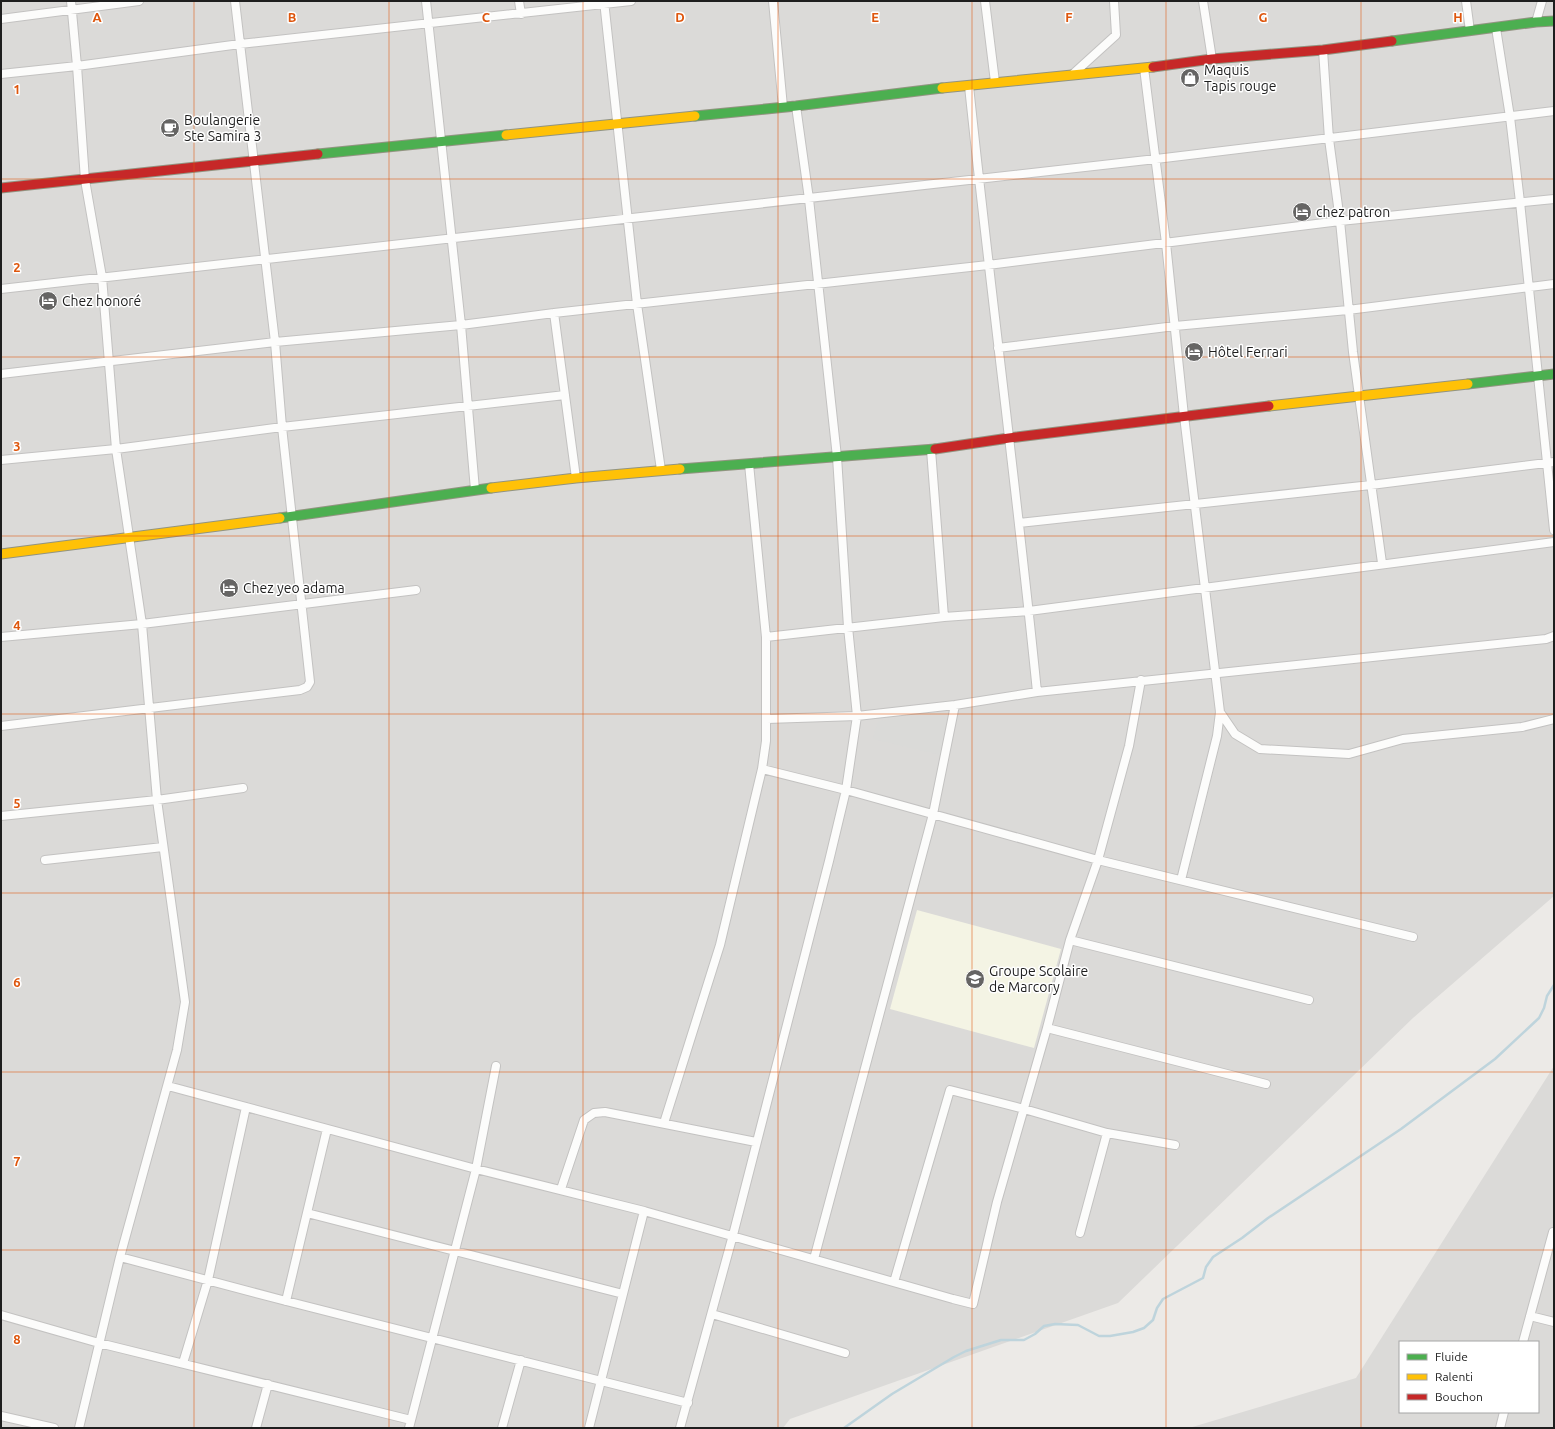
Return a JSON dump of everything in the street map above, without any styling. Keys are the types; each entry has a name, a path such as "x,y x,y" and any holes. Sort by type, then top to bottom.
{"street":[{"path":"1,19 71,5 139,1"},
{"path":"1,726 300,690 307,687 310,682 293,516 282,427 275,342 235,1"},
{"path":"426,1 460,325 475,490"},
{"path":"519,1 521,14"},
{"path":"1,74 78,66 240,44 631,1"},
{"path":"773,1 782,107"},
{"path":"984,1 995,82"},
{"path":"1073,75 1116,35 1114,1"},
{"path":"1203,1 1212,60"},
{"path":"1466,1 1470,31"},
{"path":"1536,22 1542,1"},
{"path":"604,3 637,304 660,470"},
{"path":"71,5 78,66 85,180 102,277 116,449 128,538 142,624 157,800 185,1002 177,1050 120,1257 79,1428"},
{"path":"1,188 441,141 796,106 995,82 1323,50 1536,22 1554,21"},
{"path":"1496,28 1510,117 1538,377 1551,463 1554,530"},
{"path":"1323,50 1329,139 1340,221 1348,310 1382,563"},
{"path":"1144,68 1166,243 1184,416 1220,712 1217,736 1181,880"},
{"path":"969,86 1037,692"},
{"path":"680,1428 733,1235 829,861 846,790 857,716 848,627 838,457 809,199 796,106"},
{"path":"1,289 979,180 1554,111"},
{"path":"1,374 275,342 460,325 554,313 988,265 1340,221 1554,199"},
{"path":"998,348 1175,326 1348,310 1554,284"},
{"path":"554,313 576,478"},
{"path":"1,554 293,516 475,490 576,478 660,470 931,450 1009,438 1184,416 1554,374"},
{"path":"1,460 116,449 282,427 565,395"},
{"path":"931,450 944,617"},
{"path":"1019,523 1371,485 1551,463"},
{"path":"664,1123 720,945 762,769 766,741 766,637 749,464"},
{"path":"766,637 944,617 1029,610 1206,588 1382,563 1554,542"},
{"path":"1,637 142,624 416,590"},
{"path":"767,718 857,716 955,706 1037,692 1546,639 1554,636"},
{"path":"168,1086 476,1169 644,1210 973,1304 997,1202 1047,1028 1070,940 1098,860 1129,746 1141,680"},
{"path":"814,1259 933,814 955,706"},
{"path":"1220,712 1235,734 1260,749 1350,754 1403,739 1522,727 1554,719"},
{"path":"762,769 846,790 1098,860 1413,937"},
{"path":"1,816 157,800 244,788"},
{"path":"45,860 163,847"},
{"path":"1070,940 1309,1000"},
{"path":"1047,1028 1266,1084"},
{"path":"1,1315 99,1343 268,1384 410,1424 476,1169 496,1066"},
{"path":"894,1282 950,1090 1024,1109 1107,1133 1174,1145"},
{"path":"183,1363 208,1280 246,1107"},
{"path":"561,1189 584,1120 594,1113 605,1112 756,1142"},
{"path":"286,1301 327,1129"},
{"path":"1080,1233 1107,1133"},
{"path":"589,1428 644,1210"},
{"path":"307,1213 622,1294"},
{"path":"1523,1341 1553,1232"},
{"path":"120,1257 286,1301 688,1403"},
{"path":"712,1314 844,1353"},
{"path":"1530,1316 1554,1322"},
{"path":"502,1428 521,1360"},
{"path":"256,1428 268,1384"},
{"path":"1500,1428 1504,1413"},
{"path":"1,1416 54,1428"}],"shaded area":[{"path":"1,1 1554,1 1554,896 1413,1018 1118,1303 790,1419 783,1428 1,1428"},
{"path":"951,712 940,755 873,739 878,721"},
{"name":"Groupe Scolaire de Marcory","path":"917,910 1061,949 1034,1048 890,1009"},
{"path":"1554,1066 1554,1428 1189,1428 1356,1378"}],"waterway":[{"path":"844,1428 892,1394 966,1351 1001,1340 1024,1340 1035,1334 1044,1326 1055,1324 1078,1325 1099,1336 1110,1336 1133,1332 1144,1328 1153,1320 1157,1308 1163,1299 1203,1278 1206,1267 1213,1257 1242,1238 1268,1218 1401,1129 1495,1059 1539,1018 1544,1008 1547,996 1554,985"}],"traffic: fast":[{"path":"1392,41 1536,22 1554,21"},
{"path":"695,116 796,106 942,88"},
{"path":"318,154 506,135"},
{"path":"1468,384 1554,374"},
{"path":"680,469 935,449"},
{"path":"280,518 491,488"}],"traffic: slow":[{"path":"942,88 1153,67"},
{"path":"506,135 695,116"},
{"path":"1269,406 1468,384"},
{"path":"491,488 576,478 680,469"},
{"path":"1,554 280,518"}],"traffic: jam":[{"path":"1153,67 1212,59 1323,50 1392,41"},
{"path":"1,188 318,154"},
{"path":"935,449 1009,438 1269,406"}],"place":[{"name":"Maquis Tapis rouge","path":"1190,78"},
{"name":"Boulangerie Ste Samira 3","path":"170,128"},
{"name":"chez patron","path":"1302,212"},
{"name":"Chez honoré","path":"48,301"},
{"name":"Hôtel Ferrari","path":"1194,352"},
{"name":"Chez yeo adama","path":"229,588"},
{"name":"Groupe Scolaire de Marcory","path":"975,979"}]}
